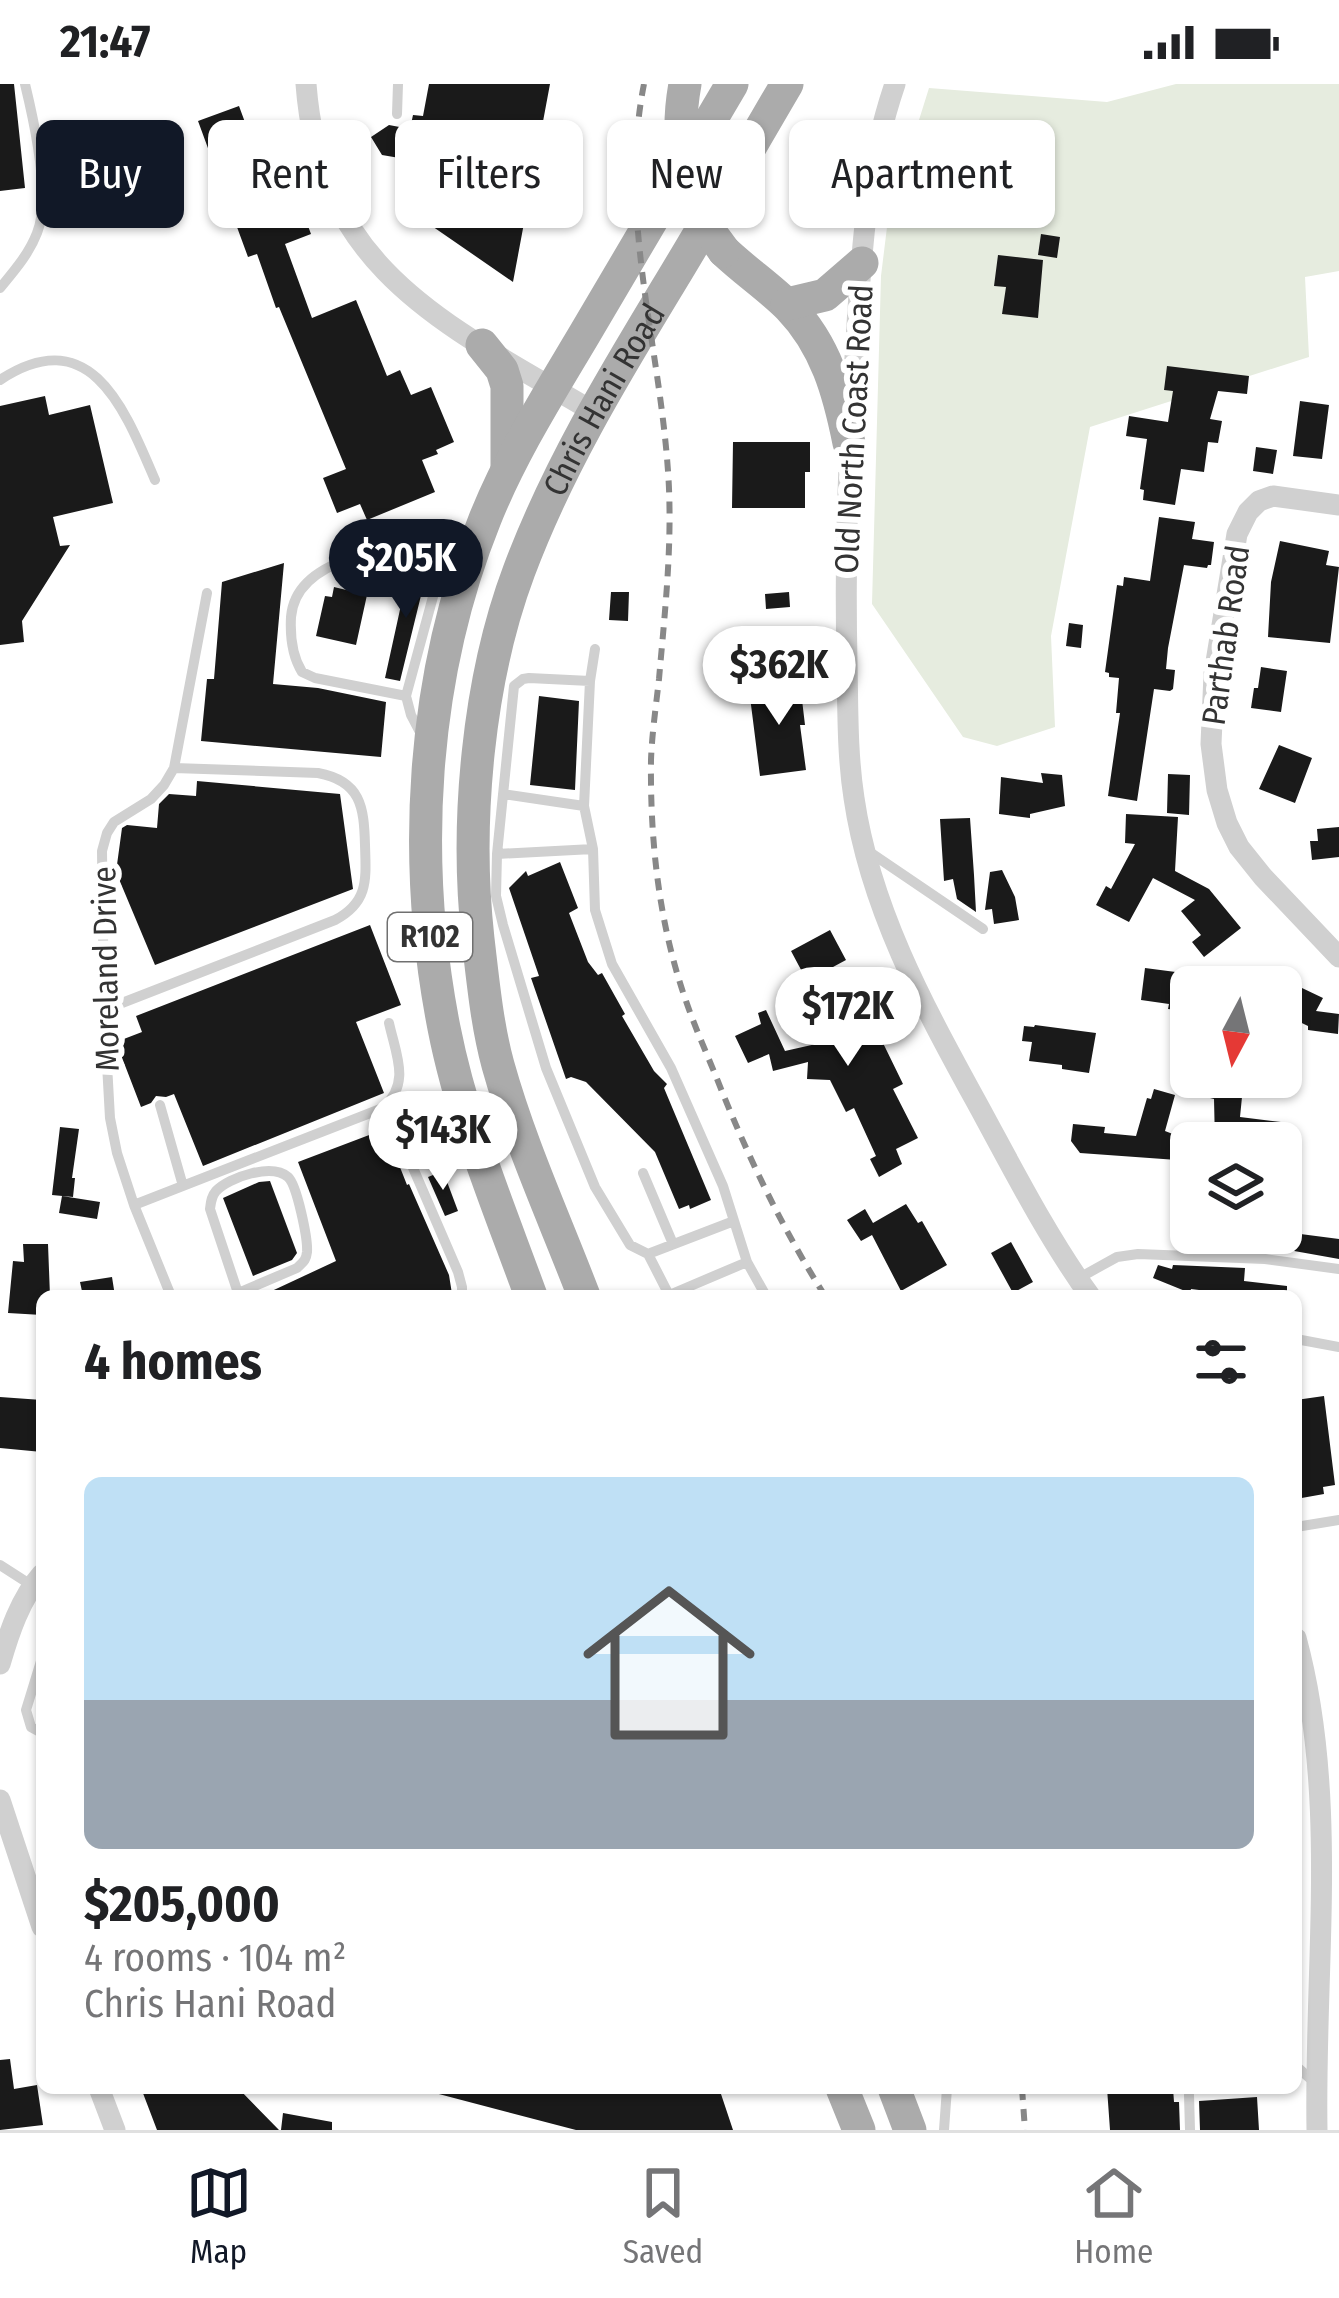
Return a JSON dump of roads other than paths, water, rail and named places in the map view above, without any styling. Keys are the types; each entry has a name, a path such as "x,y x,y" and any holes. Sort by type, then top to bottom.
{"main road":[{"path":"685,84 681,140 691,196 724,251 801,321 828,364 849,443"},
{"name":"Chris Hani Road","path":"529,1290 461,1097 430,941 424,857 440,673 467,568 507,469 732,84"},
{"name":"Chris Hani Road","path":"582,1290 497,1062 474,900 478,765 497,644 518,574 592,411 787,84"},
{"path":"787,304 825,295 862,263"},
{"path":"482,345 502,370 507,386 507,469"},
{"path":"844,2094 859,2130"},
{"path":"896,2094 910,2130"}],"street":[{"path":"306,84 327,183 366,252 409,296 592,411"},
{"name":"Old North Coast Road","path":"895,84 871,169 849,443 844,570 854,800 885,920 912,981 1053,1243 1084,1288"},
{"name":"Parthab Road","path":"1339,505 1273,496 1248,512 1237,534 1217,653 1210,744 1217,790 1239,847 1339,957"},
{"path":"0,1664 10,1630 36,1587"},
{"path":"1302,1668 1317,1743 1321,1812 1317,2130"},
{"path":"0,1800 36,1909"},
{"path":"101,2094 115,2130"}],"lane":[{"path":"0,288 27,254 43,212 25,84"},
{"path":"397,115 398,84"},
{"path":"0,380 26,365 53,360 70,361 100,377 127,415 155,480"},
{"path":"406,696 302,672 293,654 293,604 314,574 336,563 477,539"},
{"path":"430,751 406,696 442,543"},
{"path":"104,1010 335,920 349,913 362,895 364,811 347,784 318,773 174,768 207,593"},
{"path":"595,650 584,806 593,849 596,910 612,964 671,1068 763,1290"},
{"path":"590,681 529,678 514,686 496,896 561,1109 607,1210 630,1245 648,1254 666,1290"},
{"name":"Moreland Drive","path":"169,1290 134,1205 110,1118 101,870 102,851 114,822 151,799 174,768"},
{"path":"503,794 584,806"},
{"path":"497,854 593,849"},
{"path":"865,850 983,929"},
{"path":"134,1205 383,1108 393,1100 400,1083 389,1023"},
{"path":"160,1105 183,1186"},
{"path":"401,1140 461,1290"},
{"path":"238,1290 211,1201 214,1192 225,1185 266,1169 287,1176 294,1186 306,1238 304,1260 297,1268 248,1290"},
{"path":"643,1173 673,1244"},
{"path":"648,1254 734,1220"},
{"path":"1084,1288 1118,1257 1138,1254 1265,1259 1339,1269"},
{"path":"680,1290 748,1262"},
{"path":"1302,1341 1339,1347"},
{"path":"1302,1526 1339,1520"},
{"path":"0,1564 36,1583"},
{"path":"36,1678 26,1710 36,1729"},
{"path":"1302,2071 1316,2084"},
{"path":"944,2130 947,2094"},
{"path":"1189,2096 1190,2130"}],"railway":[{"path":"644,84 637,133 638,230 669,497 668,575 651,760 658,882 669,942 699,1036 757,1172 821,1290"},
{"path":"1022,2094 1025,2130"}]}
